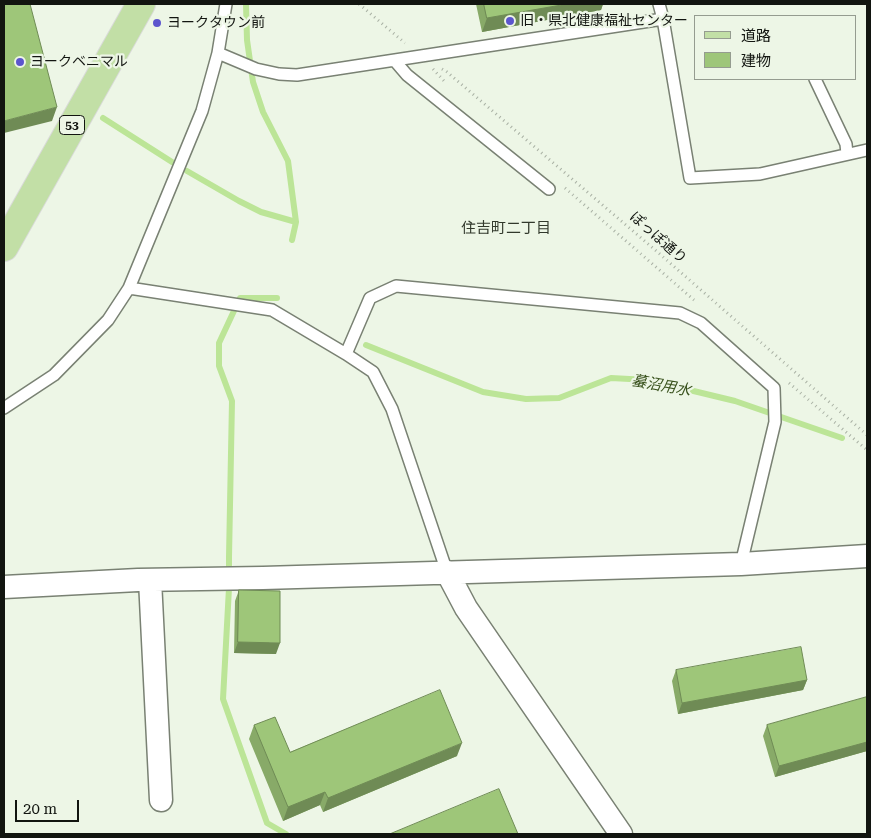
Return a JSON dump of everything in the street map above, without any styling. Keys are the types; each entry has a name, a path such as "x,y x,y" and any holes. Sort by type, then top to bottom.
{"main road":[{"name":"53","path":"4,247 141,4"}],"street":[{"path":"4,587 150,580 741,564 867,556"},
{"path":"447,572 466,608 621,834"},
{"path":"150,580 160,800"}],"lane":[{"path":"4,408 54,375 108,320 129,288 202,111 218,53 226,4"},
{"path":"659,4 690,178 760,174 867,150"},
{"path":"218,53 256,69 279,74 297,75 663,20"},
{"path":"395,61 407,75 554,186"},
{"path":"815,80 846,144 847,154"},
{"path":"346,354 370,298 396,286 680,313 701,323 774,388 775,422 741,564"},
{"path":"129,288 272,310 373,372 392,410 447,572"}],"path":[{"path":"359,4 409,46"},
{"name":"ぽっぽ通り","path":"449,86 429,65 447,72 662,256 867,436"},
{"path":"554,186 698,304"},
{"path":"787,380 867,450"}],"building":[{"name":"ヨークベニマル","path":"4,4 30,4 57,107 4,121"},
{"path":"484,4 567,4 487,18"},
{"path":"239,590 280,591 280,643 238,642"},
{"path":"801,647 807,680 682,703 676,670"},
{"path":"440,690 462,743 328,798 325,792 288,807 254,725 275,717 290,752"},
{"path":"867,697 867,742 779,766 767,725"},
{"path":"499,789 518,834 390,834"}],"waterway":[{"path":"246,4 247,40 253,82 263,112 288,161 296,222 292,240"},
{"path":"103,118 172,162"},
{"path":"187,171 261,212 296,222"},
{"path":"277,298 240,298 219,343 219,366 232,401 229,588 223,699 267,823 286,834"},
{"name":"蟇沼用水","path":"366,345 483,392 526,399 559,398 611,378 648,380 735,401 842,438"}],"place":[{"name":"旧・県北健康福祉センター","path":"510,21"},
{"name":"ヨークタウン前","path":"157,23"},
{"name":"ヨークベニマル","path":"20,62"}],"district":[{"name":"住吉町二丁目","path":"506,229"}]}
